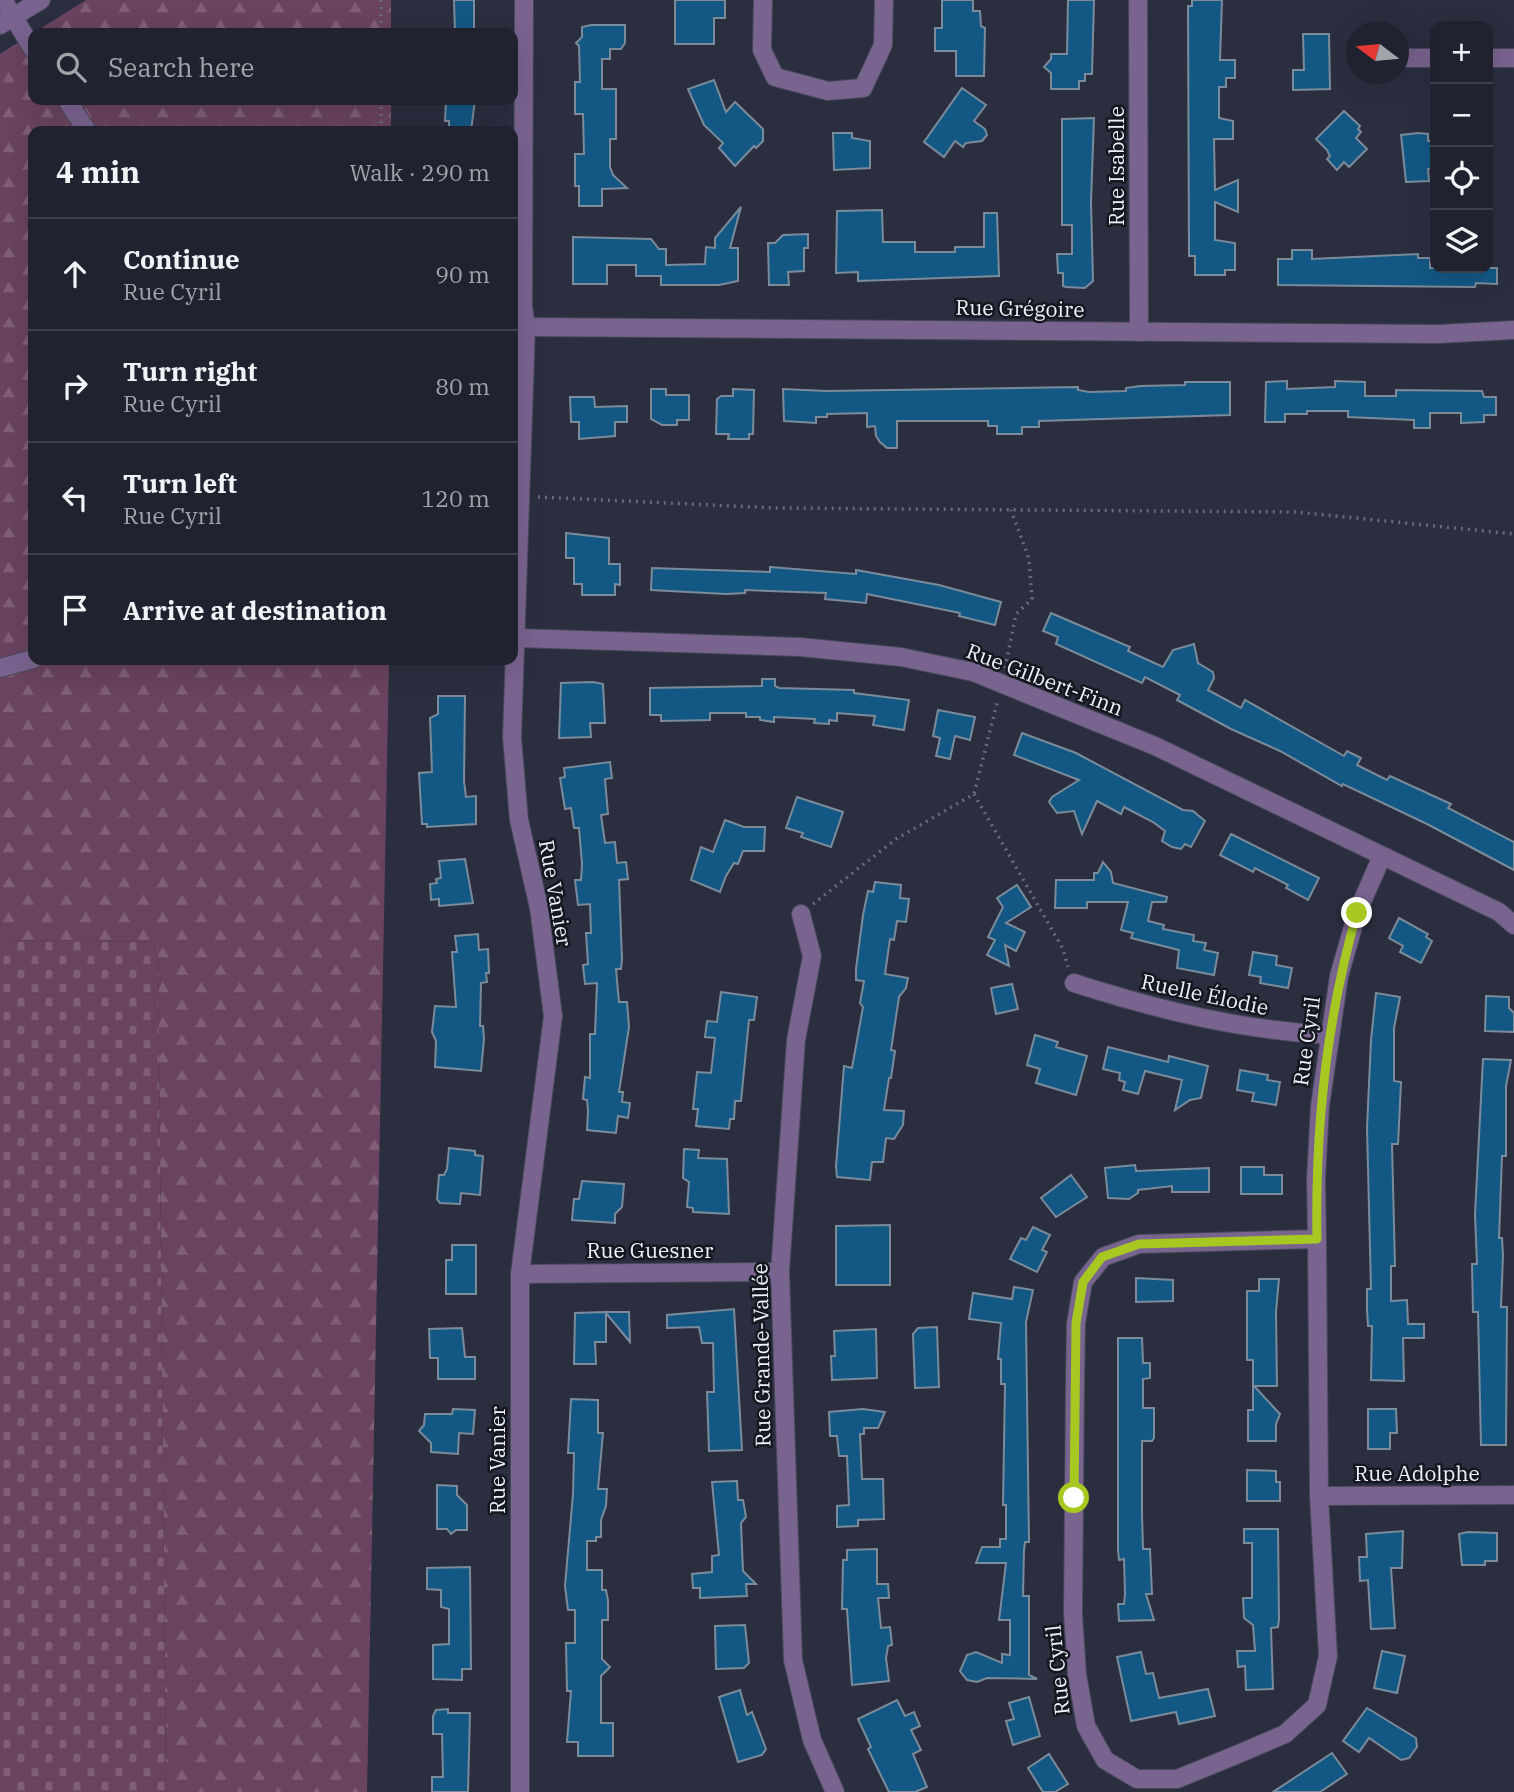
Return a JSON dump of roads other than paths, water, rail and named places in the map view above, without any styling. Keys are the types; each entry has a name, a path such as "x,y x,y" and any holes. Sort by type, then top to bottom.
{"street":[{"path":"3,0 6,21 28,44"},
{"path":"6,21 41,0"},
{"name":"Rue Vanier","path":"518,603 521,497 519,461 526,327 523,306 524,0"},
{"path":"762,0 762,50 775,77 828,91 863,88 883,46 884,0"},
{"name":"Rue Isabelle","path":"1138,0 1139,331"},
{"path":"1409,58 1430,58"},
{"path":"1493,58 1514,58"},
{"path":"70,105 84,126"},
{"name":"Rue Grégoire","path":"526,327 1438,334 1514,330"},
{"name":"Rue Gilbert-Finn","path":"518,638 800,647 901,657 972,672 1155,746 1499,912 1514,925"},
{"path":"0,668 28,660"},
{"name":"Rue Vanier","path":"516,665 512,737 519,820 539,908 553,1017 520,1274 520,1792"},
{"name":"Rue Cyril","path":"1317,1239 1139,1244 1102,1257 1083,1282 1076,1323 1073,1614 1077,1674 1086,1726 1105,1760 1137,1779 1177,1779 1285,1734 1317,1705 1328,1656 1319,1496 1317,1239 1316,1178 1329,1035 1339,976 1357,913 1382,856"},
{"name":"Rue Grande-Vallée","path":"801,914 812,956 796,1040 780,1272 793,1660 812,1740 835,1792"},
{"name":"Ruelle Élodie","path":"1074,983 1201,1020 1266,1031 1329,1035"},
{"name":"Rue Guesner","path":"520,1274 780,1272"},
{"name":"Rue Adolphe","path":"1319,1496 1514,1495"}]}
